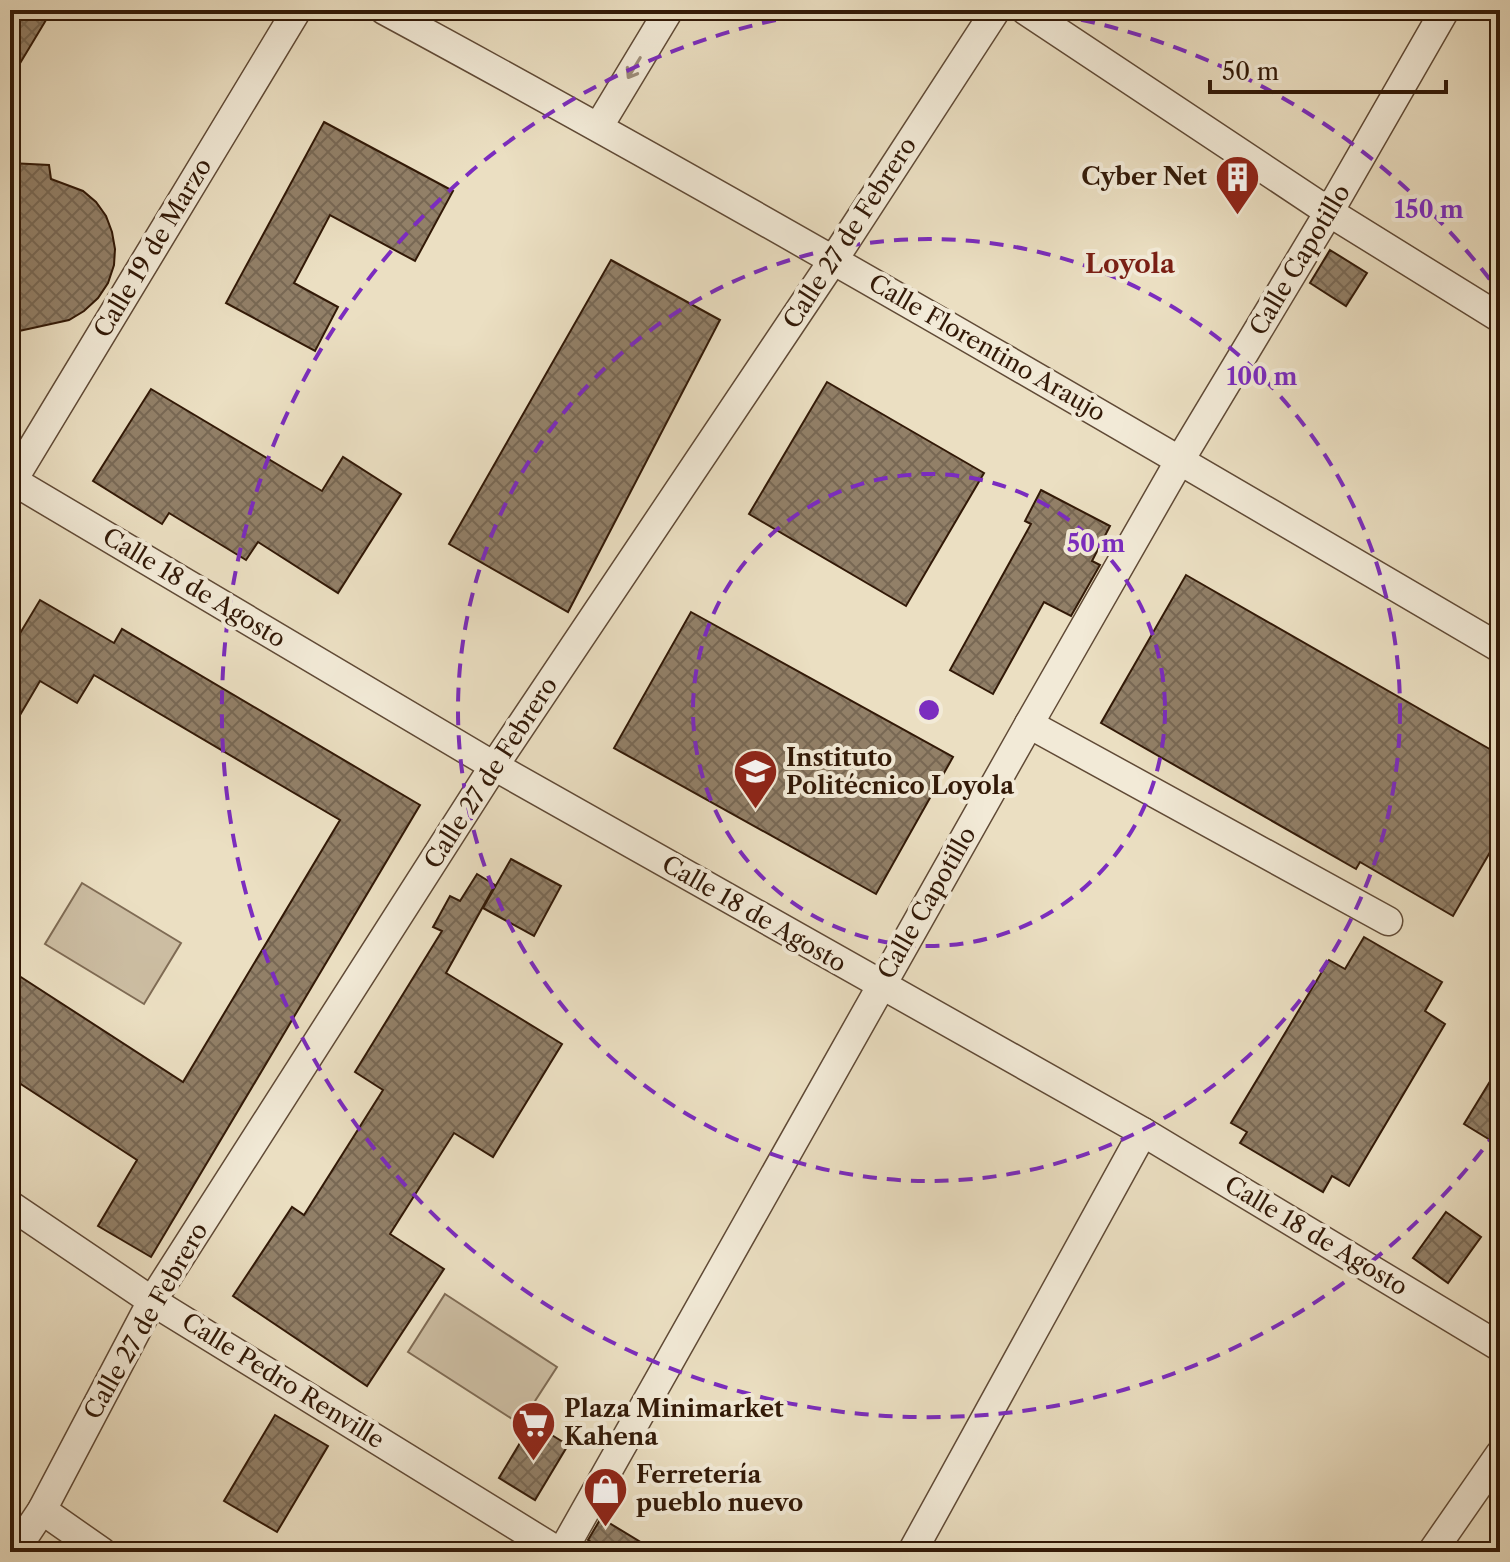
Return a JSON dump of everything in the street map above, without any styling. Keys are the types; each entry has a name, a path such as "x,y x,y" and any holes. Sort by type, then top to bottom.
{"street":[{"name":"Calle 19 de Marzo","path":"11,482 297,10"},
{"name":"Calle Florentino Araujo","path":"384,10 599,126 834,259 1500,648"},
{"path":"599,126 669,10"},
{"name":"Calle 27 de Febrero","path":"14,1552 42,1510 152,1301 494,766 834,259 996,10"},
{"path":"1025,10 1329,212 1500,318"},
{"name":"Calle Capotillo","path":"561,1552 879,985 1180,460 1329,212 1445,10"},
{"name":"Calle 18 de Agosto","path":"11,482 494,766 1143,1132 1500,1347"},
{"path":"1029,724 1388,921"},
{"path":"912,1552 1143,1132"},
{"name":"Calle Pedro Renville","path":"14,1216 561,1552"},
{"path":"1432,1552 1500,1454"},
{"path":"42,1510 102,1552"}],"shaded area":[{"path":"82,883 181,943 144,1004 45,944"},
{"path":"445,1294 557,1367 520,1424 408,1352"}],"building":[{"path":"10,10 52,10 10,80"},
{"path":"324,122 453,191 415,261 330,215 294,283 338,307 315,351 226,303"},
{"path":"10,163 49,165 51,179 83,191 106,216 115,249 108,283 84,311 69,320 10,333"},
{"path":"1330,250 1367,273 1346,306 1310,283"},
{"path":"611,260 720,320 568,612 449,544"},
{"path":"827,382 984,473 906,606 749,514"},
{"path":"151,389 322,491 343,457 401,494 338,593 258,542 246,560 169,513 162,524 93,481"},
{"path":"1041,490 1110,526 1092,561 1100,565 1071,616 1044,602 993,694 950,670 1031,524 1025,521"},
{"path":"1186,575 1500,755 1500,835 1453,916 1360,862 1356,869 1101,723"},
{"path":"40,600 114,643 122,629 420,805 151,1257 98,1226 137,1160 10,1077 10,970 183,1082 340,820 94,675 77,703 40,681 10,732 10,650"},
{"path":"691,612 953,757 876,894 614,748"},
{"path":"511,859 561,886 534,936 483,908"},
{"path":"477,874 495,885 446,973 562,1044 493,1157 454,1133 390,1234 444,1269 367,1386 233,1296 292,1207 304,1215 383,1090 355,1072 442,931 433,927 450,896 460,901"},
{"path":"1364,937 1442,982 1425,1011 1445,1024 1349,1186 1332,1176 1323,1192 1240,1143 1247,1132 1231,1123 1329,960 1345,969"},
{"path":"1500,1065 1500,1146 1464,1124"},
{"path":"1446,1212 1481,1237 1448,1283 1413,1258"},
{"path":"275,1415 328,1446 277,1532 224,1501"},
{"name":"Plaza Minimarket Kahena","path":"532,1423 568,1445 535,1500 499,1478"},
{"name":"Ferretería pueblo nuevo","path":"601,1518 657,1552 607,1552 588,1540"}],"place":[{"name":"Cyber Net","path":"1238,216"},
{"name":"Instituto Politécnico Loyola","path":"755,811"},
{"name":"Plaza Minimarket Kahena","path":"533,1462"},
{"name":"Ferretería pueblo nuevo","path":"605,1528"}],"district":[{"name":"Loyola","path":"1130,264"}]}
